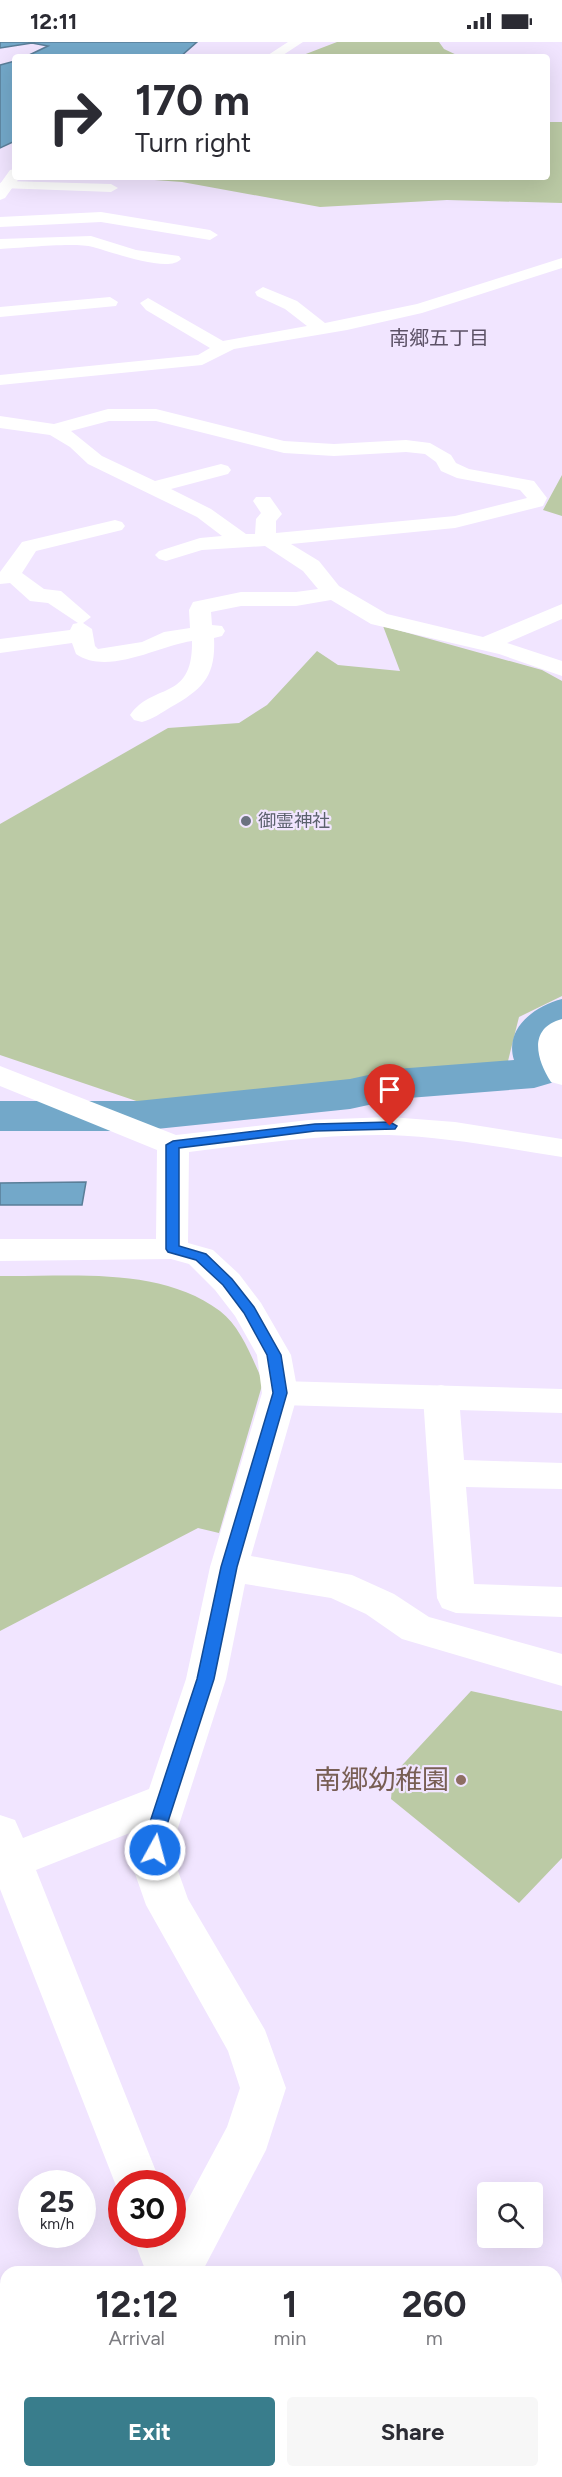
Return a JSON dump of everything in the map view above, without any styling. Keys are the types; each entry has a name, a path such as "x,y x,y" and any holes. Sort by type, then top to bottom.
{"main road":[{"path":"276,54 297,42"},
{"path":"7,184 48,203 100,217 210,235"},
{"path":"0,222 48,203 111,188"},
{"path":"0,244 91,241 134,255 173,259"},
{"path":"61,242 70,257"},
{"path":"0,380 202,360 216,353 221,347 422,308 562,264"},
{"path":"263,292 291,305 321,329"},
{"path":"0,312 110,302"},
{"path":"148,303 152,309 173,317 221,347"},
{"path":"55,430 108,415 156,414 284,447 334,450 406,446 430,449 444,459 448,467 464,474 527,485 537,498 536,502 455,522 200,544 166,555"},
{"path":"0,422 55,430 77,443 94,460 204,513 241,540"},
{"path":"153,488 220,470"},
{"path":"263,501 272,514 266,519 268,539"},
{"path":"4,577 29,546 115,526"},
{"path":"268,539 311,566 334,593 379,619 485,644 562,669"},
{"path":"4,577 21,579 38,596 53,596 81,627 84,649 94,656 147,648 172,637 208,632"},
{"path":"142,715 174,697 196,679 204,665 208,632 201,607 242,599 296,599 334,593"},
{"path":"485,644 562,611"},
{"path":"0,646 81,627"},
{"path":"562,1028 556,1031 552,1051 562,1076"},
{"path":"0,1075 92,1110 173,1145 315,1128 390,1126 455,1131 562,1148"},
{"path":"172,1249 173,1145"},
{"path":"0,1250 172,1249 201,1257 228,1282 249,1311 274,1355 280,1393 229,1567 206,1679 156,1831 155,1868 168,1905 249,2045 263,2088 249,2134 179,2266"},
{"path":"280,1393 562,1401"},
{"path":"441,1397 456,1599 562,1602"},
{"path":"447,1473 562,1476"},
{"path":"229,1567 338,1585 380,1604 416,1628 562,1670"},
{"path":"132,2170 5,1847 166,1800"},
{"path":"162,2248 169,2266"}],"green space":[{"path":"337,42 439,42 444,49 455,54 306,54"},
{"path":"550,122 562,122 562,203 447,200 320,207 182,182 154,180 550,180"},
{"path":"562,475 562,516 543,510"},
{"path":"383,626 542,670 562,681 562,996 519,1017 504,1077 160,1109 0,1055 0,824 168,728 239,723 267,705 317,651 338,665 400,671"},
{"path":"0,1276 85,1276 143,1280 196,1297 220,1311 234,1325 263,1382 219,1533 198,1528 0,1631"},
{"path":"471,1691 562,1711 562,1858 519,1903 391,1799 393,1775"}],"water":[{"path":"0,42 197,42 183,54 31,54 48,46 32,43 0,48"},
{"path":"12,62 12,142 0,148 0,65"},
{"path":"86,1182 82,1205 0,1205 0,1183"}],"waterway":[{"path":"0,1116 137,1116 185,1109 350,1094 396,1084 534,1073 541,1069 536,1051 539,1033 551,1019 562,1013"}],"place":[{"name":"御霊神社","path":"246,821"},
{"name":"南郷幼稚園","path":"461,1780"}],"district":[{"name":"南郷五丁目","path":"439,338"}],"route":[{"path":"155,1850 156,1831 206,1679 229,1567 280,1393 274,1355 249,1311 228,1282 201,1257 172,1249 173,1145 315,1128 390,1126"}]}
